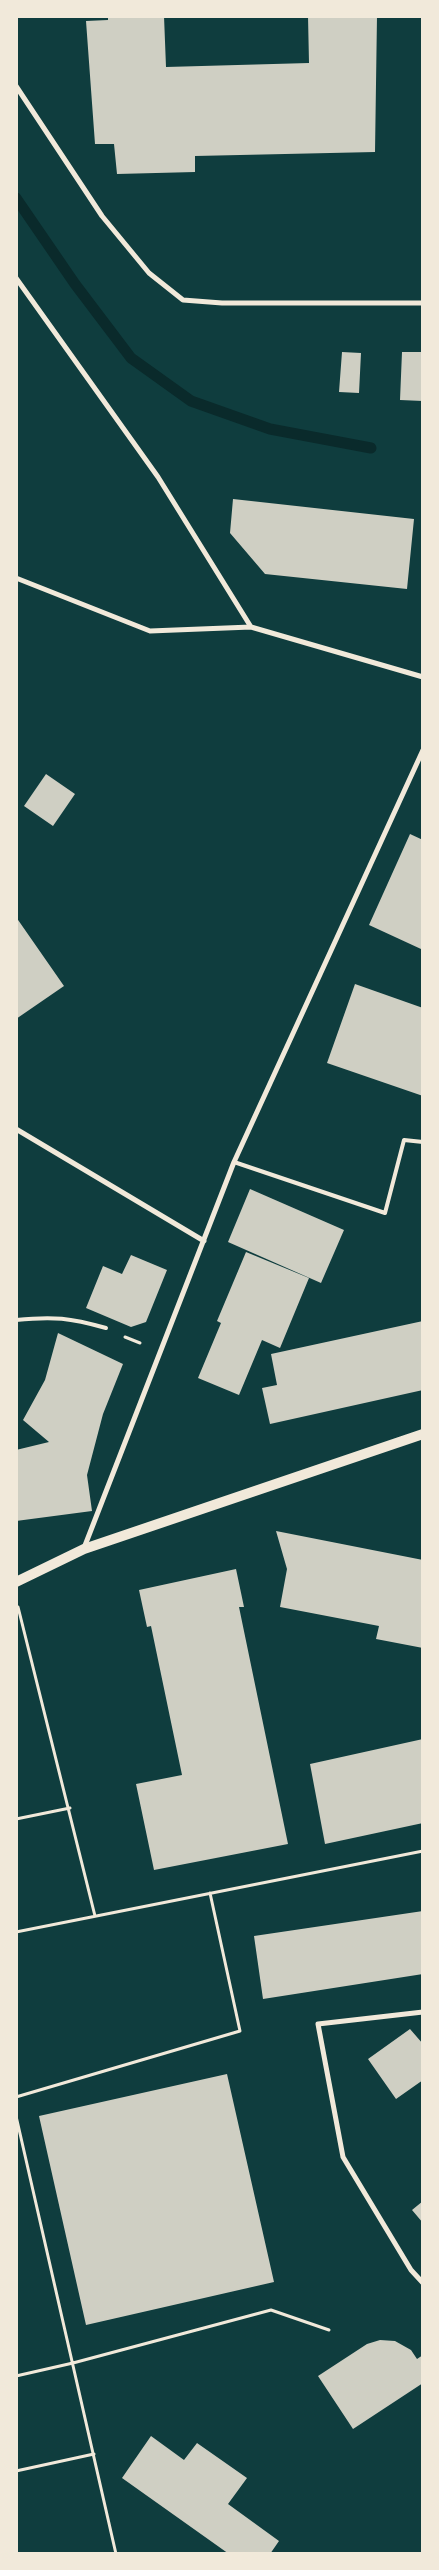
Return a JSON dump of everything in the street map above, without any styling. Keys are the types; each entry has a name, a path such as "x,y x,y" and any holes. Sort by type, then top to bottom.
{"main road":[{"path":"16,1582 84,1549 423,1434"}],"street":[{"path":"16,86 102,216 149,272 183,300 222,303 423,303"},
{"path":"16,278 158,478 251,627"},
{"path":"16,578 150,631 251,627 423,677"},
{"path":"84,1549 234,1162 423,750"},
{"path":"16,1129 204,1241"},
{"path":"423,2012 318,2024 343,2157 411,2270 423,2283"}],"lane":[{"path":"234,1162 385,1213 404,1140 423,1142"},
{"path":"16,1320 41,1317 71,1318 106,1328"}],"path":[{"path":"106,1328 160,1352"},
{"path":"16,1599 70,1808 95,1916"},
{"path":"16,1819 70,1808"},
{"path":"16,1932 423,1851"},
{"path":"16,2097 240,2031 210,1893"},
{"path":"16,2116 56,2299 73,2363 116,2554"},
{"path":"16,2376 73,2363 271,2310 329,2330"},
{"path":"16,2471 94,2454"}],"building":[{"path":"108,16 164,16 166,67 309,63 308,16 377,16 375,152 195,156 195,172 117,174 114,144 95,144 86,21 108,20"},
{"path":"342,352 361,353 359,393 339,392"},
{"path":"402,352 423,352 423,401 400,400"},
{"path":"233,499 414,519 407,589 265,574 230,533"},
{"path":"46,774 75,794 53,826 24,806"},
{"path":"410,834 423,840 421,949 369,925"},
{"path":"16,917 64,986 16,1019"},
{"path":"355,984 423,1008 423,1096 327,1063"},
{"path":"250,1189 344,1230 321,1283 228,1242"},
{"path":"246,1252 309,1278 280,1348 262,1340 239,1395 198,1378 221,1323 217,1321"},
{"path":"131,1255 167,1270 146,1322 131,1327 86,1308 103,1266 122,1274"},
{"path":"423,1321 423,1390 270,1424 262,1388 277,1385 271,1354"},
{"path":"58,1333 123,1364 103,1414 87,1475 92,1511 16,1521 16,1450 49,1442 23,1420 45,1380"},
{"path":"276,1531 423,1560 423,1648 376,1639 379,1626 280,1607 287,1569"},
{"path":"236,1569 244,1607 239,1607 288,1844 154,1870 136,1784 182,1775 151,1626 147,1627 139,1590"},
{"path":"423,1739 423,1823 325,1844 310,1764"},
{"path":"423,1911 423,1974 263,1999 254,1936"},
{"path":"410,2029 423,2044 423,2080 396,2099 368,2059"},
{"path":"227,2074 274,2282 86,2325 39,2116"},
{"path":"423,2201 423,2223 412,2210"},
{"path":"380,2340 395,2341 411,2350 417,2359 423,2355 423,2383 353,2429 318,2376 367,2344"},
{"path":"151,2436 184,2460 197,2443 247,2478 228,2504 279,2541 270,2554 229,2554 122,2478"}],"waterway":[{"path":"16,198 75,284 131,358 191,401 270,429 371,448"}]}
